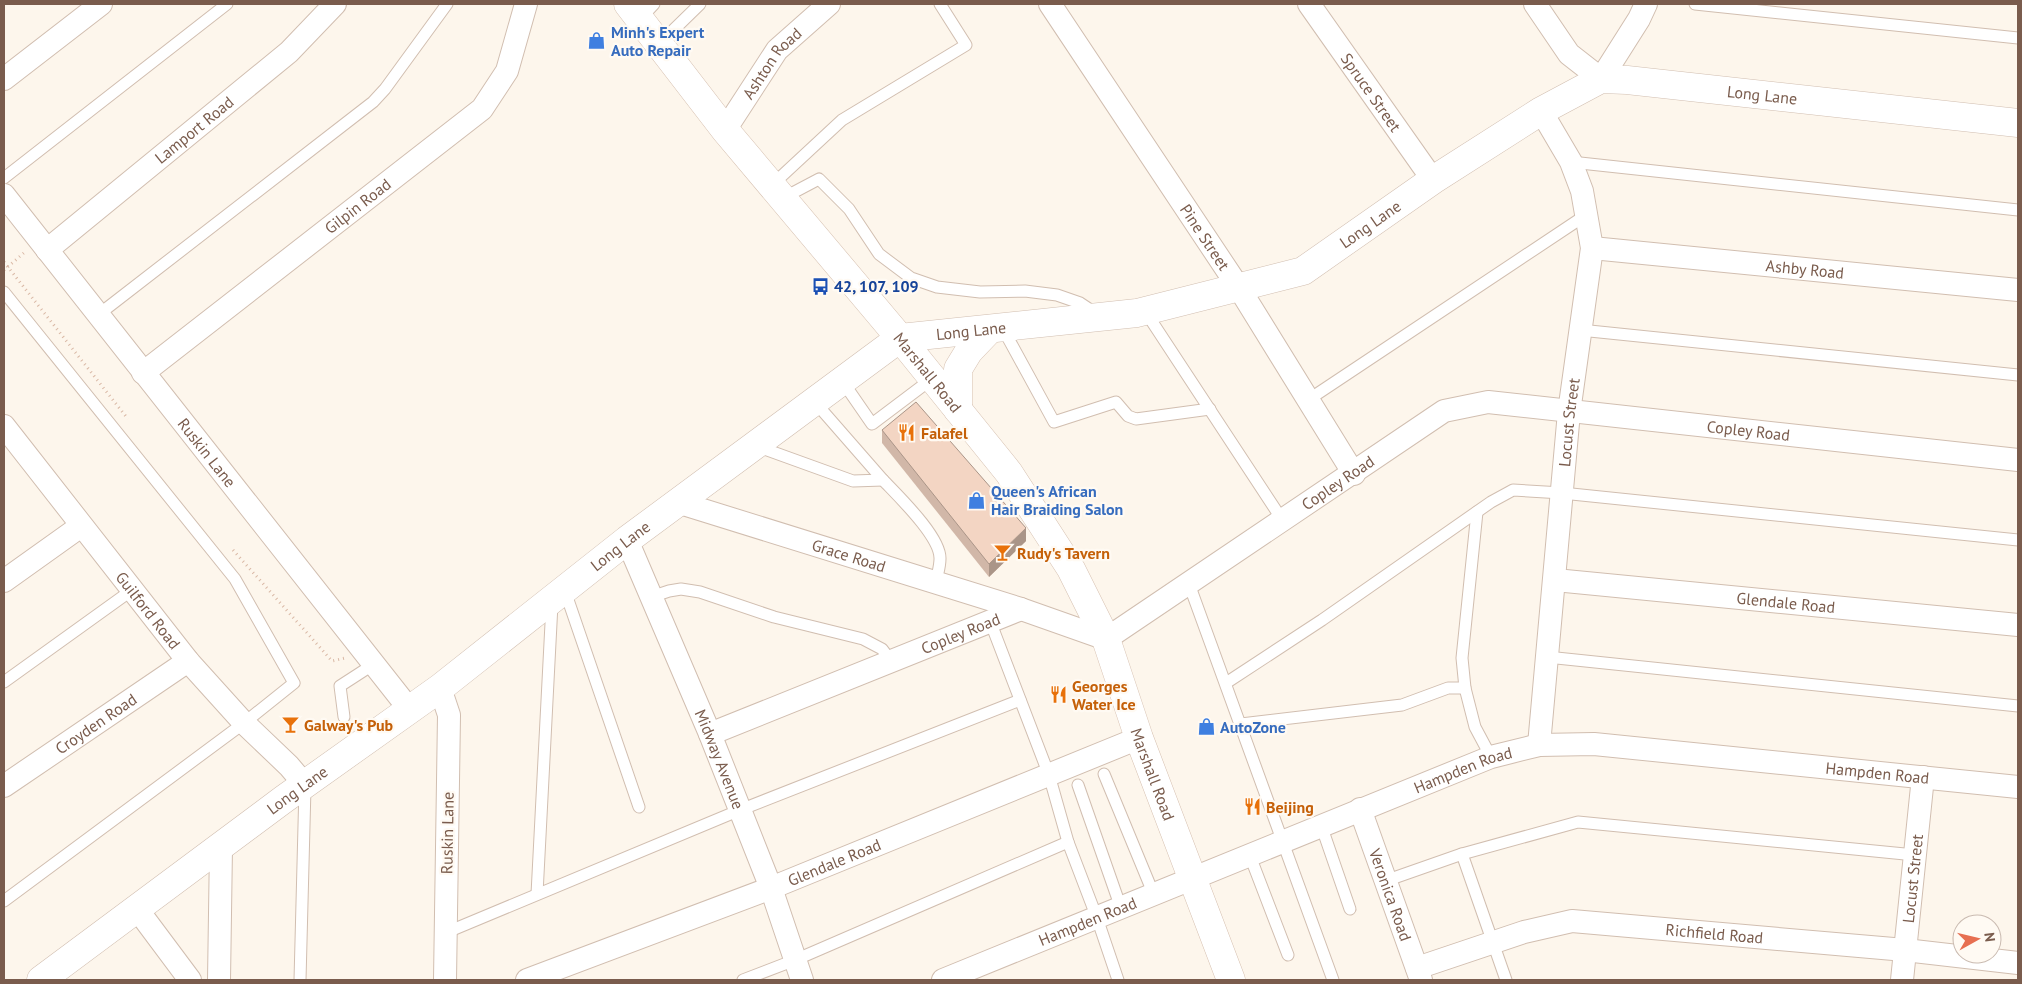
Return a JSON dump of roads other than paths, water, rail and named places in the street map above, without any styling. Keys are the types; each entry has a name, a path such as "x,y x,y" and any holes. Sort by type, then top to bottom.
{"street":[{"path":"4,79 101,4"},
{"name":"Lamport Road","path":"42,245 289,52 335,4"},
{"name":"Ashton Road","path":"725,130 777,50 829,4"},
{"name":"Pine Street","path":"1050,4 1239,288 1354,474"},
{"name":"Spruce Street","path":"1309,4 1432,180"},
{"path":"1535,4 1569,54 1601,79 1639,19 1646,4"},
{"name":"Gilpin Road","path":"143,373 482,109 507,71 522,7"},
{"name":"Marshall Road","path":"641,9 659,44 725,130 900,338 1009,473 1071,570 1106,639 1139,738 1231,980"},
{"name":"Long Lane","path":"42,980 221,846 440,688 627,540 900,338 1145,311 1302,271 1432,180 1541,111 1601,79 1627,80 2018,123"},
{"name":"Locust Street","path":"1538,744 1555,580 1568,412 1592,248 1582,191 1570,162 1541,111"},
{"name":"Ruskin Lane","path":"4,196 410,710"},
{"name":"Ashby Road","path":"1592,248 2018,290"},
{"path":"958,410 958,369 969,351 996,328"},
{"name":"Copley Road","path":"710,734 1021,609 1106,639 1354,474 1444,411 1488,402 2018,460"},
{"name":"Guilford Road","path":"4,426 188,661 244,723 289,766 305,785"},
{"name":"Grace Road","path":"677,502 1021,609"},
{"path":"4,581 81,526"},
{"name":"Midway Avenue","path":"627,540 710,734 771,888 799,970"},
{"name":"Glendale Road","path":"1555,580 2018,625"},
{"name":"Croyden Road","path":"4,786 188,661"},
{"name":"Ruskin Lane","path":"440,688 449,715 445,980"},
{"name":"Glendale Road","path":"527,980 771,888 1139,738"},
{"name":"Hampden Road","path":"943,980 1491,757 1538,744 1594,744 2018,788"},
{"name":"Locust Street","path":"1902,980 1923,777"},
{"name":"Veronica Road","path":"1360,809 1419,974"},
{"path":"219,980 221,846"},
{"path":"137,909 190,980"},
{"name":"Richfield Road","path":"1419,974 1493,942 1524,932 1572,921 1905,950 2018,964"}],"lane":[{"path":"4,178 227,4"},
{"path":"98,315 373,102 385,89 446,4"},
{"path":"659,44 700,4"},
{"path":"777,192 842,120 966,45 940,4"},
{"path":"1695,4 2018,38"},
{"path":"1570,162 2018,210"},
{"path":"777,192 818,179 848,208 880,254 911,278 937,287 980,292 1026,291 1057,295 1080,303 1100,317"},
{"path":"1308,400 1586,215"},
{"path":"4,292 235,579 294,682 244,723 4,901"},
{"path":"1145,311 1283,521"},
{"path":"996,328 1054,422 1116,402 1128,416 1136,419 1210,409"},
{"path":"1580,330 2018,375"},
{"path":"843,382 872,424 933,378"},
{"path":"814,401 913,512 933,539 941,558 936,583"},
{"path":"754,445 853,481 883,480"},
{"path":"1226,683 1512,490 1562,493 2018,540"},
{"path":"1477,512 1462,658 1465,688 1475,727 1491,757"},
{"path":"1189,584 1333,980"},
{"path":"4,682 132,590"},
{"path":"651,597 669,591 700,592 774,617 863,639 882,648 891,661"},
{"path":"558,596 639,807"},
{"path":"537,894 558,596"},
{"path":"990,621 1049,775 1068,842 1118,980"},
{"path":"1547,657 2018,706"},
{"path":"344,717 340,686 374,664"},
{"path":"1241,724 1402,705 1448,688 1465,688"},
{"path":"445,933 740,810 1020,700"},
{"path":"1104,774 1154,895"},
{"path":"300,980 305,785"},
{"path":"1078,785 1121,908"},
{"path":"1386,881 1462,854 1578,822 1915,855"},
{"path":"1321,825 1350,909"},
{"path":"743,980 799,970 1068,842"},
{"path":"1462,854 1506,980"},
{"path":"1250,856 1288,955"}],"place":[{"name":"Minh's Expert Auto Repair","path":"597,41"},
{"name":"42, 107, 109","path":"820,286"},
{"name":"Falafel","path":"907,433"},
{"name":"Queen's African Hair Braiding Salon","path":"977,500"},
{"name":"Rudy's Tavern","path":"1003,553"},
{"name":"Georges Water Ice","path":"1058,695"},
{"name":"Galway's Pub","path":"290,725"},
{"name":"AutoZone","path":"1206,727"},
{"name":"Beijing","path":"1252,807"}]}
